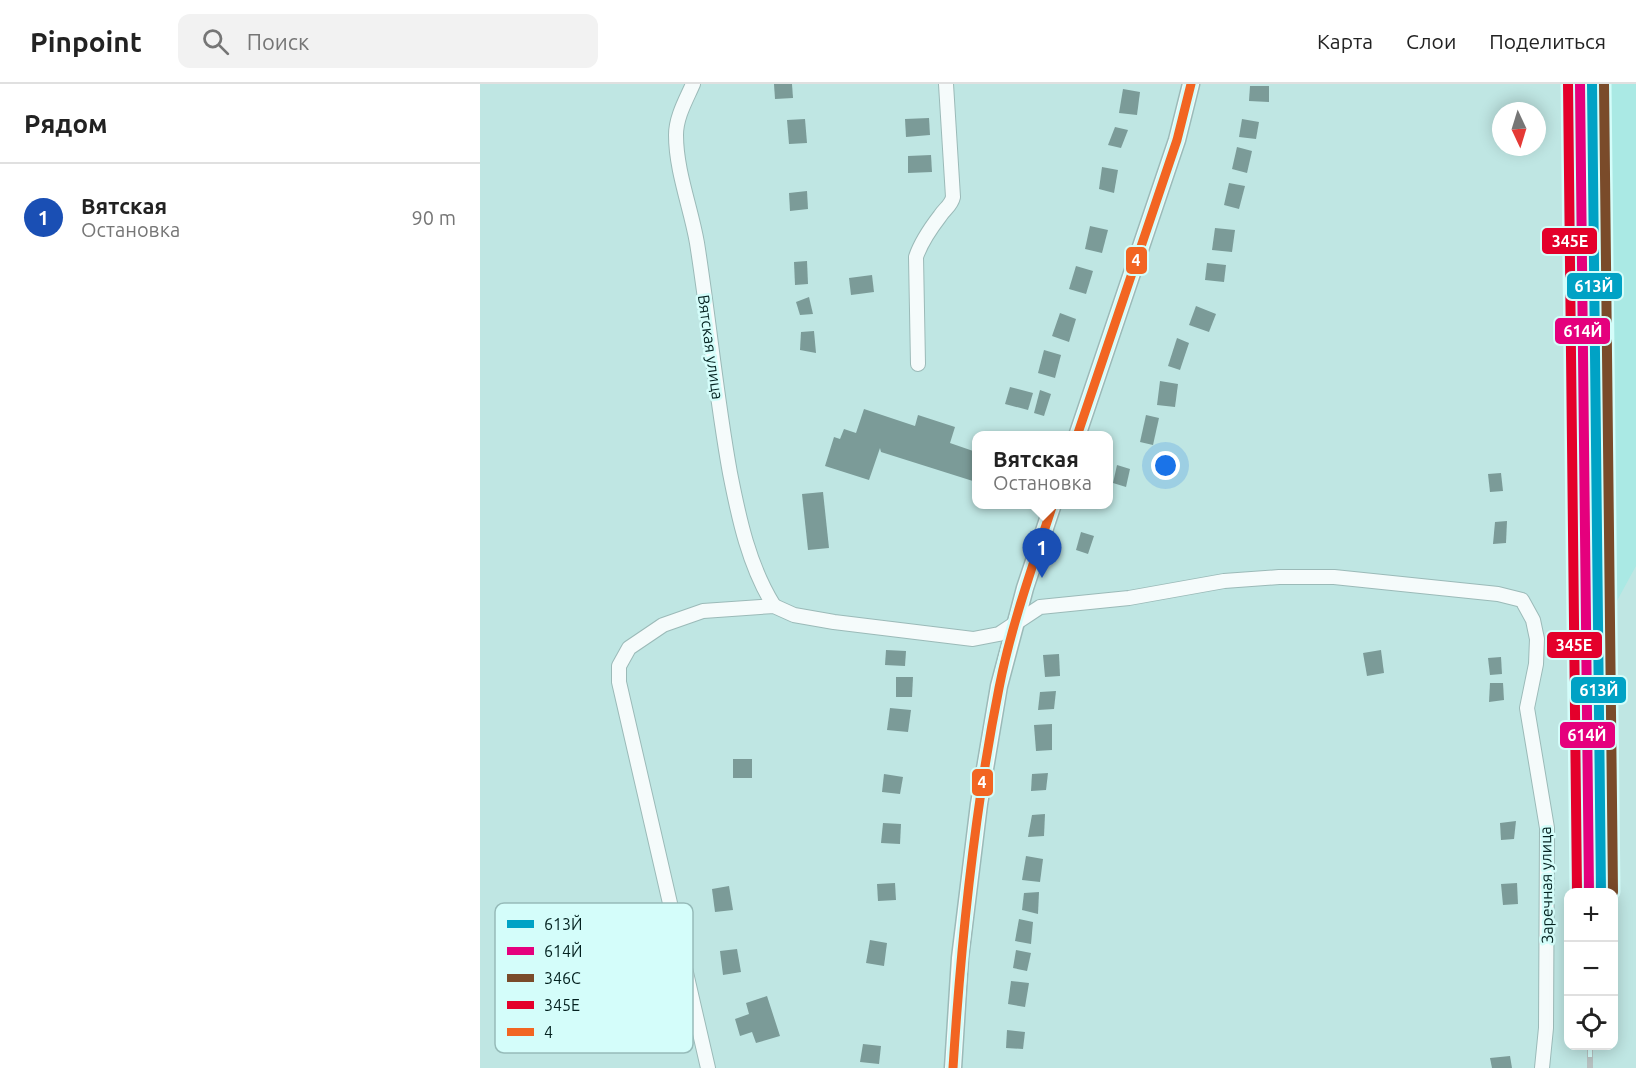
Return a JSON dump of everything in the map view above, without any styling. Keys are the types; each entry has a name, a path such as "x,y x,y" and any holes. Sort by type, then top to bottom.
{"street":[{"name":"Вятская улица","path":"693,84 679,118 677,149 697,243 724,438 738,511 753,565 774,606"},
{"path":"918,364 916,257 920,245 941,213 950,206 953,197 946,84"},
{"path":"1078,431 1177,140 1191,84"},
{"path":"953,1068 960,958 979,804 999,686 1015,625 1051,509"},
{"name":"Заречная улица","path":"1015,625 1029,612 1040,607 1129,598 1224,581 1279,577 1334,577 1498,594 1522,600 1533,620 1537,639 1536,664 1527,708 1547,828 1546,1028 1542,1068"},
{"path":"669,903 619,682 619,666 622,656 642,638 683,616 703,611 774,606 794,615 834,622 974,639 993,636 1015,625"},
{"path":"693,1005 708,1068"}],"shaded area":[{"path":"1608,84 1636,84 1636,566 1612,610"}],"building":[{"path":"774,84 792,84 793,98 775,99"},
{"path":"1250,86 1269,86 1269,102 1249,101"},
{"path":"1123,89 1140,92 1137,115 1119,113"},
{"path":"929,118 930,135 906,137 905,119"},
{"path":"805,119 807,143 789,144 787,120"},
{"path":"1242,119 1259,122 1256,139 1239,137"},
{"path":"1115,127 1128,130 1121,148 1108,145"},
{"path":"1237,147 1252,151 1247,173 1232,169"},
{"path":"931,155 932,172 908,173 908,156"},
{"path":"1102,167 1118,170 1114,193 1099,189"},
{"path":"1229,183 1245,186 1239,209 1224,205"},
{"path":"807,191 808,209 790,211 789,193"},
{"path":"1090,226 1108,230 1102,253 1085,249"},
{"path":"1215,228 1235,230 1232,252 1212,250"},
{"path":"807,261 808,284 795,285 794,262"},
{"path":"1207,263 1226,265 1224,282 1205,280"},
{"path":"1076,266 1093,271 1086,294 1069,289"},
{"path":"872,275 874,292 851,295 849,278"},
{"path":"809,297 813,314 800,315 796,302"},
{"path":"1196,306 1216,314 1209,332 1189,325"},
{"path":"1060,313 1076,319 1069,342 1052,336"},
{"path":"814,331 816,353 800,350 801,332"},
{"path":"1177,338 1189,343 1180,370 1168,366"},
{"path":"1044,350 1061,355 1055,378 1038,373"},
{"path":"1160,381 1178,384 1175,407 1157,405"},
{"path":"1010,387 1033,393 1028,410 1005,404"},
{"path":"1040,390 1051,394 1044,416 1034,413"},
{"path":"864,409 915,426 918,415 955,427 950,443 972,451 972,481 881,452 880,448 869,480 825,466 834,437 840,439 844,429 856,433"},
{"path":"1146,415 1159,418 1153,445 1140,442"},
{"path":"1117,465 1130,469 1126,487 1113,483"},
{"path":"1501,473 1503,491 1490,492 1488,474"},
{"path":"823,492 829,548 808,550 802,494"},
{"path":"1507,521 1506,543 1493,544 1495,522"},
{"path":"1081,532 1094,536 1088,554 1076,550"},
{"path":"886,650 906,651 905,666 885,665"},
{"path":"1381,650 1384,673 1367,676 1363,653"},
{"path":"1059,654 1060,676 1045,677 1043,655"},
{"path":"1501,657 1502,674 1490,675 1488,658"},
{"path":"896,677 913,677 912,697 896,697"},
{"path":"1490,683 1503,683 1504,700 1489,702"},
{"path":"1056,691 1054,709 1038,710 1040,692"},
{"path":"890,708 911,710 908,732 887,730"},
{"path":"1052,724 1052,750 1036,751 1034,725"},
{"path":"733,759 752,759 752,778 733,778"},
{"path":"1048,773 1046,790 1031,791 1032,774"},
{"path":"884,774 903,777 900,794 882,792"},
{"path":"1045,814 1044,836 1028,837 1032,815"},
{"path":"1516,821 1514,839 1501,840 1500,823"},
{"path":"883,823 901,824 900,844 881,843"},
{"path":"1026,856 1043,859 1040,882 1022,880"},
{"path":"895,883 896,900 878,901 877,884"},
{"path":"1517,883 1518,904 1503,905 1501,884"},
{"path":"729,886 733,910 715,912 712,889"},
{"path":"1039,892 1038,914 1022,910 1024,893"},
{"path":"1019,919 1033,922 1031,944 1015,941"},
{"path":"870,940 887,943 884,966 866,963"},
{"path":"737,949 741,972 723,975 720,951"},
{"path":"1016,950 1031,953 1027,971 1013,968"},
{"path":"1011,981 1029,983 1025,1007 1008,1004"},
{"path":"767,996 780,1036 756,1043 752,1032 740,1036 735,1019 749,1014 746,1003"},
{"path":"1007,1030 1025,1032 1023,1049 1006,1048"},
{"path":"863,1044 881,1046 879,1064 860,1062"},
{"path":"1510,1056 1512,1068 1492,1068 1490,1058"}],"railway":[{"path":"1579,84 1588,888"},
{"path":"1590,1050 1590,1068"}],"transit line":[{"name":"4","path":"1079,431 1177,140 1191,84"},
{"name":"345Е","path":"1568,84 1577,888"},
{"name":"614Й","path":"1580,84 1589,888"},
{"name":"613Й","path":"1592,84 1601,888"},
{"name":"346С","path":"1604,84 1613,888"},
{"name":"4","path":"953,1068 970,877 990,735 1010,642 1051,509"}],"place":[{"name":"Вятская","path":"1042,578"}]}
